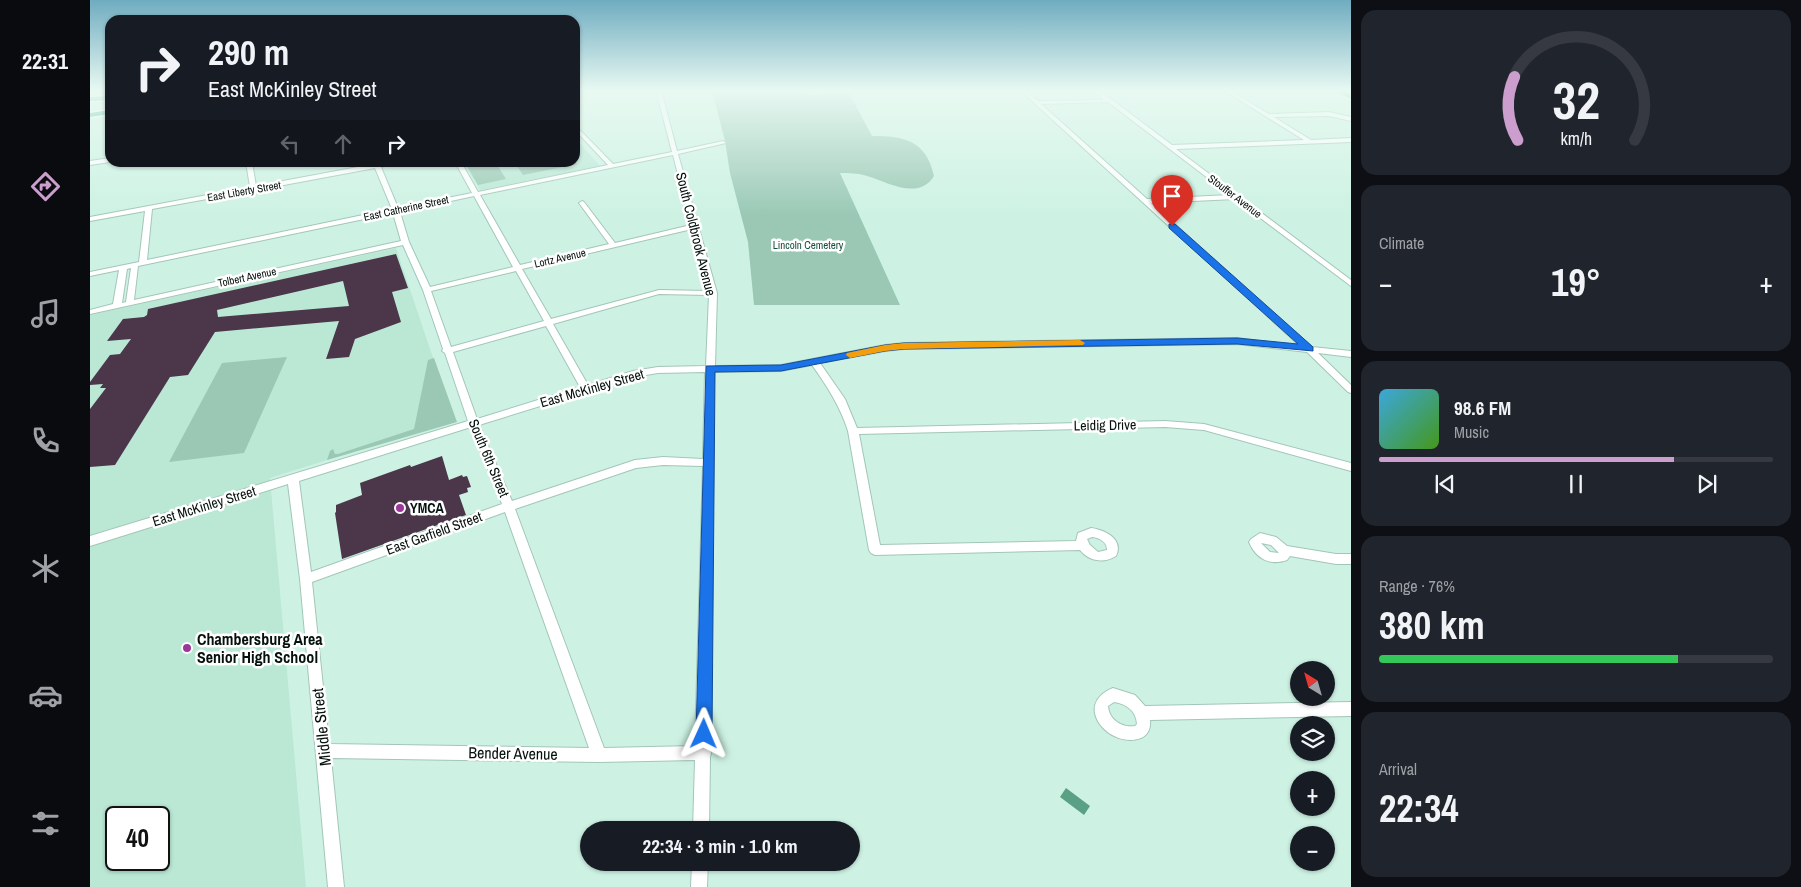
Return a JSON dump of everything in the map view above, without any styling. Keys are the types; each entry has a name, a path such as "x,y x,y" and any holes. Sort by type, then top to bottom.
{"street":[{"name":"South Coldbrook Avenue","path":"669,131 713,293 701,821"},
{"path":"1067,131 1309,349 1351,390"},
{"name":"Stouffer Avenue","path":"1149,131 1351,284"},
{"path":"1293,131 1310,142"},
{"path":"580,132 612,166"},
{"path":"1170,147 1351,140"},
{"name":"East Catherine Street","path":"90,274 722,143"},
{"path":"90,163 105,161"},
{"path":"250,167 254,190"},
{"name":"East Liberty Street","path":"90,219 254,190 363,167"},
{"name":"South 6th Street","path":"378,167 396,211 405,242 427,290 446,350 474,424 509,507 599,755"},
{"path":"461,167 586,389"},
{"path":"1144,201 1235,197"},
{"path":"582,203 614,246"},
{"path":"130,303 149,209"},
{"name":"Lortz Avenue","path":"427,290 694,226"},
{"name":"Tolbert Avenue","path":"90,312 405,242"},
{"path":"117,306 123,267"},
{"path":"446,350 659,292 713,293"},
{"name":"East McKinley Street","path":"90,541 646,371 781,368 904,346 1237,341 1274,343 1351,354"},
{"path":"815,362 840,399 848,415 853,431 875,550 1082,545"},
{"name":"Leidig Drive","path":"853,431 1165,424 1204,427 1351,467"},
{"name":"East Garfield Street","path":"306,579 635,464 663,461 709,463"},
{"name":"Middle Street","path":"293,478 306,579 336,887"},
{"path":"1284,550 1336,559 1351,559"},
{"path":"1142,713 1351,709"},
{"name":"Bender Avenue","path":"323,751 599,755 704,754"},
{"path":"699,887 700,871"}],"shaded area":[{"path":"580,144 600,166 480,190 466,167 580,167"},
{"name":"Chambersburg Area Senior High School","path":"396,248 454,420 270,478 306,887 90,887 90,315"},
{"path":"1066,788 1090,806 1084,815 1060,797"}],"green space":[{"name":"Lincoln Cemetery","path":"723,131 870,131 872,136 904,139 912,142 919,148 930,164 934,176 928,183 920,187 902,188 864,175 840,173 900,305 754,305 748,242 730,173"},
{"path":"467,167 498,167 506,179 478,185"},
{"path":"518,167 562,167 523,175"},
{"path":"287,357 244,453 169,462 222,363"},
{"path":"434,358 457,422 327,460 330,451 333,449 335,454 338,454 414,429 428,360"}],"building":[{"path":"396,254 408,288 392,292 401,322 355,339 349,357 326,359 339,321 215,332 188,375 170,377 115,465 90,467 90,409 106,388 100,388 103,384 90,385 90,382 110,355 120,354 131,339 107,341 123,319 144,317 147,315 148,309","holes":["343,281 349,306 218,317 217,310"]},
{"name":"YMCA","path":"442,456 449,480 462,475 463,477 467,476 471,487 467,488 468,492 459,495 466,515 342,559 335,513 336,505 362,495 360,483"}],"slow traffic":[{"path":"850,355 904,346 1080,343"}],"place":[{"name":"YMCA","path":"400,508"},
{"name":"Chambersburg Area Senior High School","path":"187,648"}],"route":[{"path":"704,734 710,369 781,368 904,346 1237,341 1274,343 1309,349 1172,226"}]}
